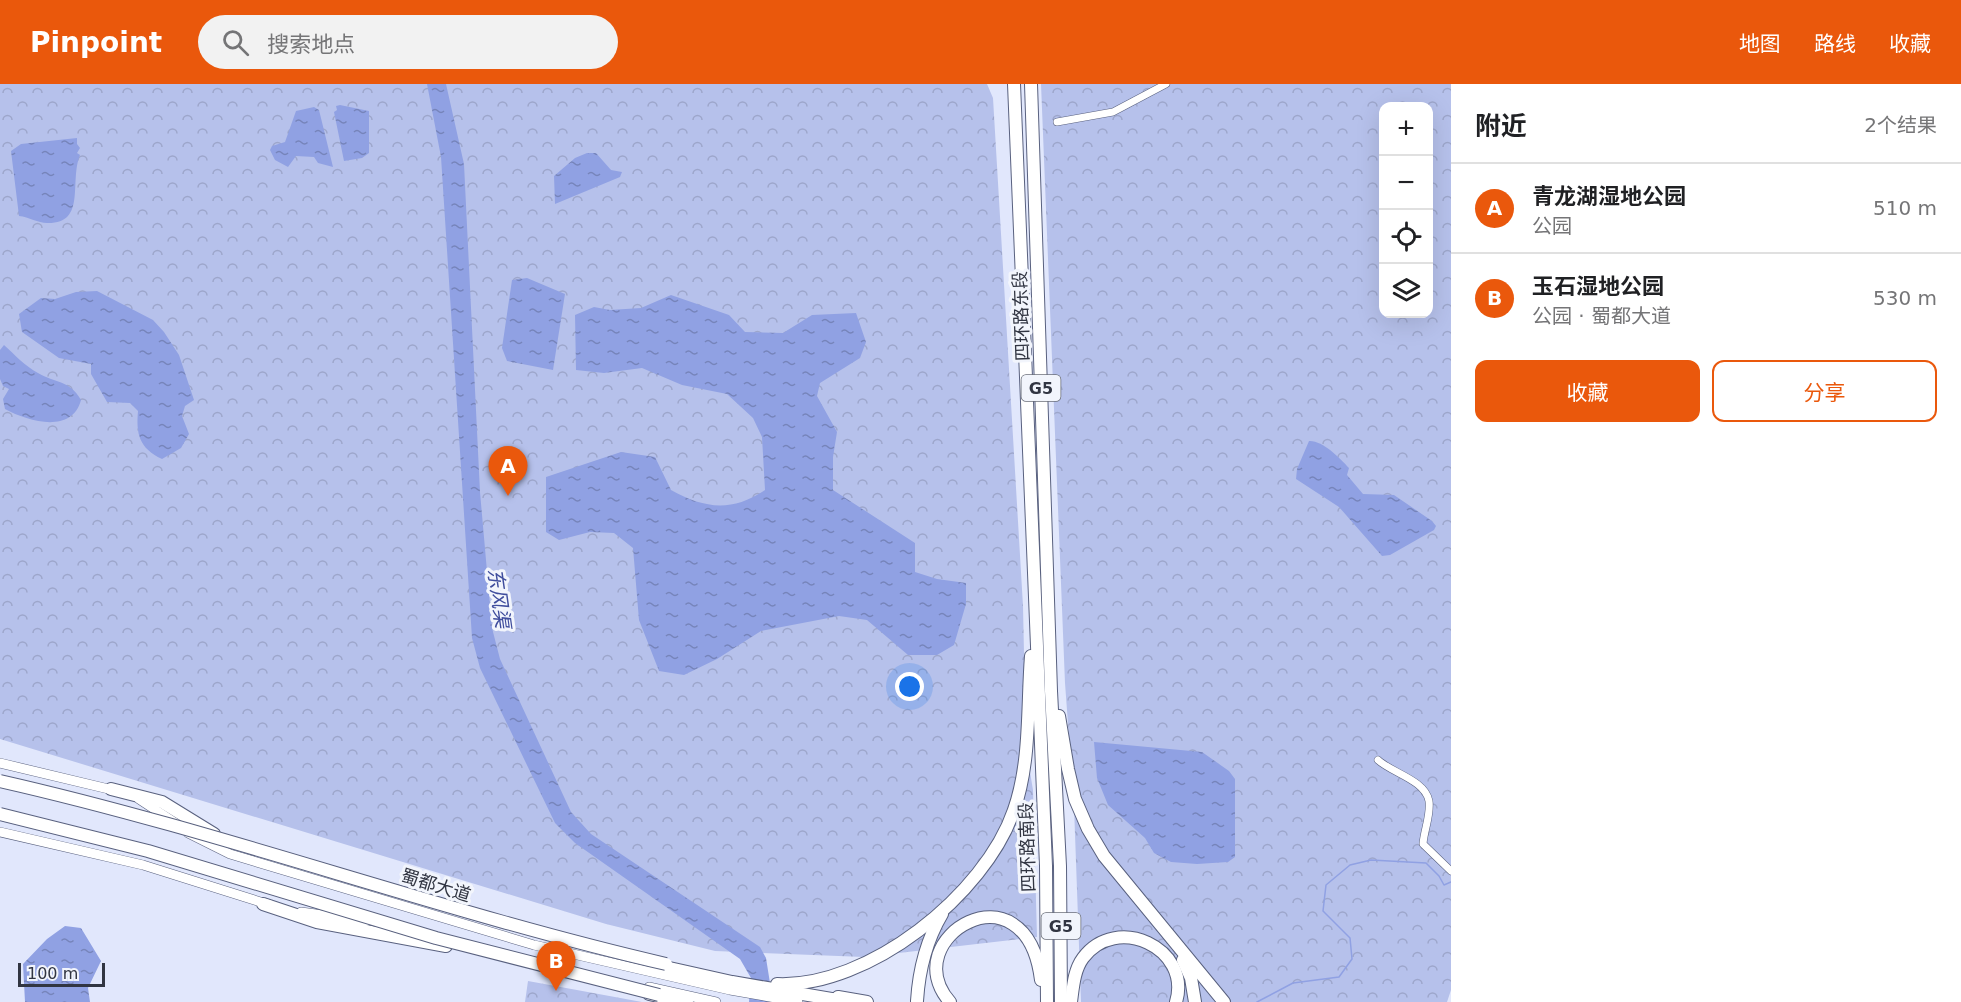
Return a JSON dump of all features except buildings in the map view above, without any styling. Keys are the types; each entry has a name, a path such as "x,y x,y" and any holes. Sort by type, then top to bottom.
{"highway":[{"name":"四环路东段","path":"1014,84 1042,598"},
{"name":"四环路东段","path":"1031,84 1044,691"},
{"path":"798,995 884,954 924,926 954,898 988,859 1014,811 1044,691 1042,598"},
{"path":"1044,691 1075,799 1104,856 1224,1002"},
{"name":"四环路南段","path":"1044,691 1046,866 1044,982 1047,1002"},
{"name":"四环路南段","path":"1044,691 1060,866 1067,983 1061,1002"},
{"name":"蜀都大道","path":"0,781 146,816 539,933 697,971 867,1002"},
{"path":"111,789 162,802 206,830 244,848 406,899 553,941 731,986 849,1002"},
{"path":"0,814 148,850 436,938 581,977 693,1002"},
{"path":"917,1000 918,978 924,953 933,931 954,898"},
{"path":"263,903 317,922 474,951 687,1002"},
{"path":"950,1002 940,986 938,957 949,936 960,926 972,920 1001,919 1027,935 1034,946 1044,982 1041,1002"},
{"path":"1071,1002 1067,983 1083,957 1101,943 1114,938 1140,938 1156,946 1169,959 1177,983 1176,1002"},
{"path":"1178,947 1191,978 1195,1002"}],"main road":[{"path":"0,763 111,789"},
{"path":"0,832 142,866 263,903 423,931 716,1002"},
{"path":"731,986 798,995"}],"street":[{"path":"1057,122 1113,112 1166,84"},
{"path":"1378,760 1388,769 1420,785 1429,799 1423,844 1450,871"}],"green space":[{"path":"0,84 987,84 993,98 1023,606 1026,748 1033,790 1037,937 864,957 715,951 606,924 0,739"},
{"path":"1041,84 1451,84 1451,990 1447,1002 1081,1002 1074,806 1065,683"},
{"path":"528,981 642,1002 525,1002"}],"water":[{"name":"东风渠","path":"427,84 446,84 464,164 480,492 492,628 500,659 571,812 591,834 760,947 766,958 773,1002 749,1002 751,978 740,959 575,843 555,823 480,668 472,638 441,157"},
{"path":"336,106 369,111 369,153 362,158 344,161 334,112 337,110"},
{"path":"314,107 319,110 333,167 318,163 314,157 296,156 288,167 275,160 270,150 272,146 285,142 296,111"},
{"path":"77,138 80,148 77,153 80,155 74,200 67,217 47,223 19,216 11,151 21,144"},
{"path":"587,153 596,153 611,170 622,172 620,177 555,204 554,176 575,158"},
{"path":"527,278 565,294 553,370 507,361 502,348 512,280"},
{"path":"97,291 153,320 179,355 194,400 185,406 182,416 189,434 181,448 162,459 148,450 141,440 138,411 130,403 107,402 91,374 91,364 59,358 22,332 19,314 41,298 55,299 76,292"},
{"path":"671,295 729,315 745,332 783,333 812,315 856,313 866,342 860,358 820,383 817,396 837,432 833,457 833,490 915,543 915,572 937,579 966,583 966,604 954,645 937,655 908,655 867,620 839,616 761,631 717,659 684,675 659,671 639,620 633,548 614,533 590,532 559,540 546,532 546,477 621,452 655,457 671,490 695,501 730,505 765,490 762,437 753,418 727,394 682,385 642,368 604,373 576,370 575,315 594,307 610,310 641,308"},
{"path":"4,345 33,370 67,385 77,394 81,400 76,411 69,418 49,422 37,421 5,409 3,399 9,389 3,386 0,379 0,350"},
{"path":"1309,441 1325,446 1341,459 1349,468 1347,475 1363,494 1394,495 1432,521 1436,526 1434,530 1390,555 1382,556 1339,507 1296,479 1297,469"},
{"path":"1094,742 1202,752 1229,771 1235,779 1235,857 1228,862 1197,864 1171,862 1154,853 1145,838 1108,805 1097,778"},
{"path":"65,926 81,928 101,961 88,988 90,1002 25,1002 23,964 47,939"}],"waterway":[{"path":"1257,1002 1293,983 1339,977 1352,959 1350,938 1323,911 1326,885 1350,865 1371,860 1426,863 1439,876 1444,885 1451,882"}],"place":[{"name":"青龙湖湿地公园","path":"508,496"},
{"name":"玉石湿地公园","path":"556,991"}]}
